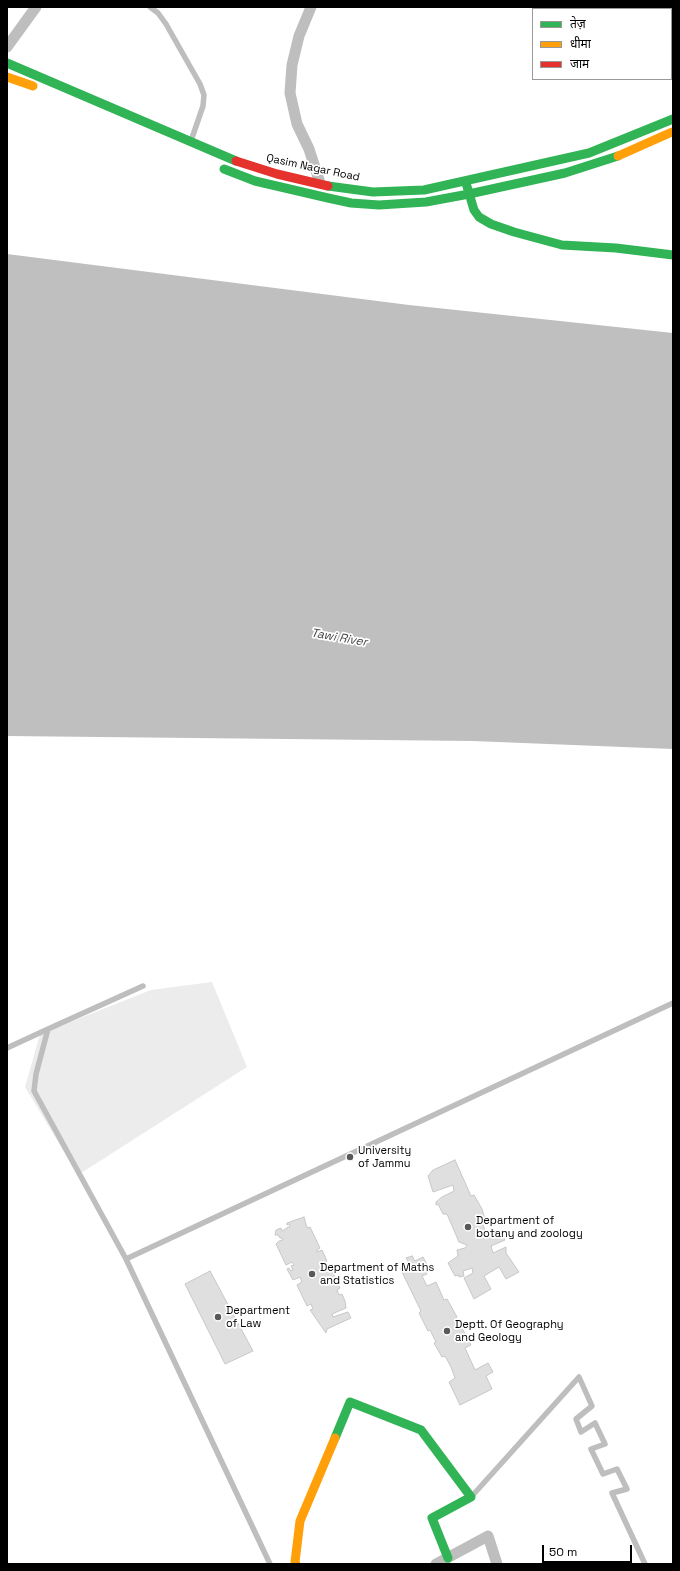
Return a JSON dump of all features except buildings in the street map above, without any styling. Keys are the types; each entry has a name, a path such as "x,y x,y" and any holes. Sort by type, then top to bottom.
{"main road":[{"name":"Qasim Nagar Road","path":"7,63 244,164 277,174 339,188 373,192 424,190 562,160 589,153 673,119"},
{"path":"7,77 39,89"},
{"path":"212,164 278,188 351,203 378,205 403,204 426,202 469,194 565,173 620,156 673,132"},
{"path":"465,181 474,210 479,217 491,224 562,245 616,248 673,255"},
{"path":"296,1564 300,1521 350,1402 421,1430 470,1497 432,1518 448,1558"}],"street":[{"path":"7,47 36,7"},
{"path":"311,7 299,36 292,65 290,93 298,124 309,149 320,183"},
{"path":"436,1564 488,1536 497,1564"}],"lane":[{"path":"150,7 158,13 166,24 200,84 204,95 203,106 191,141"},
{"path":"7,1048 143,986"},
{"path":"126,1259 673,1003"},
{"path":"48,1030 34,1082 34,1091 126,1259 270,1564"},
{"path":"470,1497 579,1377 592,1406 576,1419 581,1432 595,1423 605,1444 591,1449 603,1474 617,1469 626,1489 612,1493 645,1564"}],"shaded area":[{"path":"212,982 247,1067 78,1175 25,1087 40,1034 151,990"}],"water":[{"name":"Tawi River","path":"7,254 409,305 673,333 673,749 473,741 7,736"}],"traffic: fast":[{"path":"7,63 236,161"},
{"path":"328,186 373,192 424,190 589,153 673,119"},
{"path":"224,169 255,181 328,198 351,203 379,205 426,202 469,194 565,173 618,156"},
{"path":"466,183 474,210 479,217 491,224 562,245 616,248 673,255"},
{"path":"335,1438 350,1402 421,1430 471,1497 432,1518 448,1558"}],"traffic: slow":[{"path":"7,77 33,86"},
{"path":"618,156 672,132"},
{"path":"296,1564 300,1521 335,1438"}],"traffic: jam":[{"path":"236,161 277,174 328,186"}],"place":[{"name":"University of Jammu","path":"350,1157"},
{"name":"Department of botany and zoology","path":"468,1227"},
{"name":"Department of Maths and Statistics","path":"312,1274"},
{"name":"Department of Law","path":"218,1317"},
{"name":"Deptt. Of Geography and Geology","path":"447,1331"}]}
